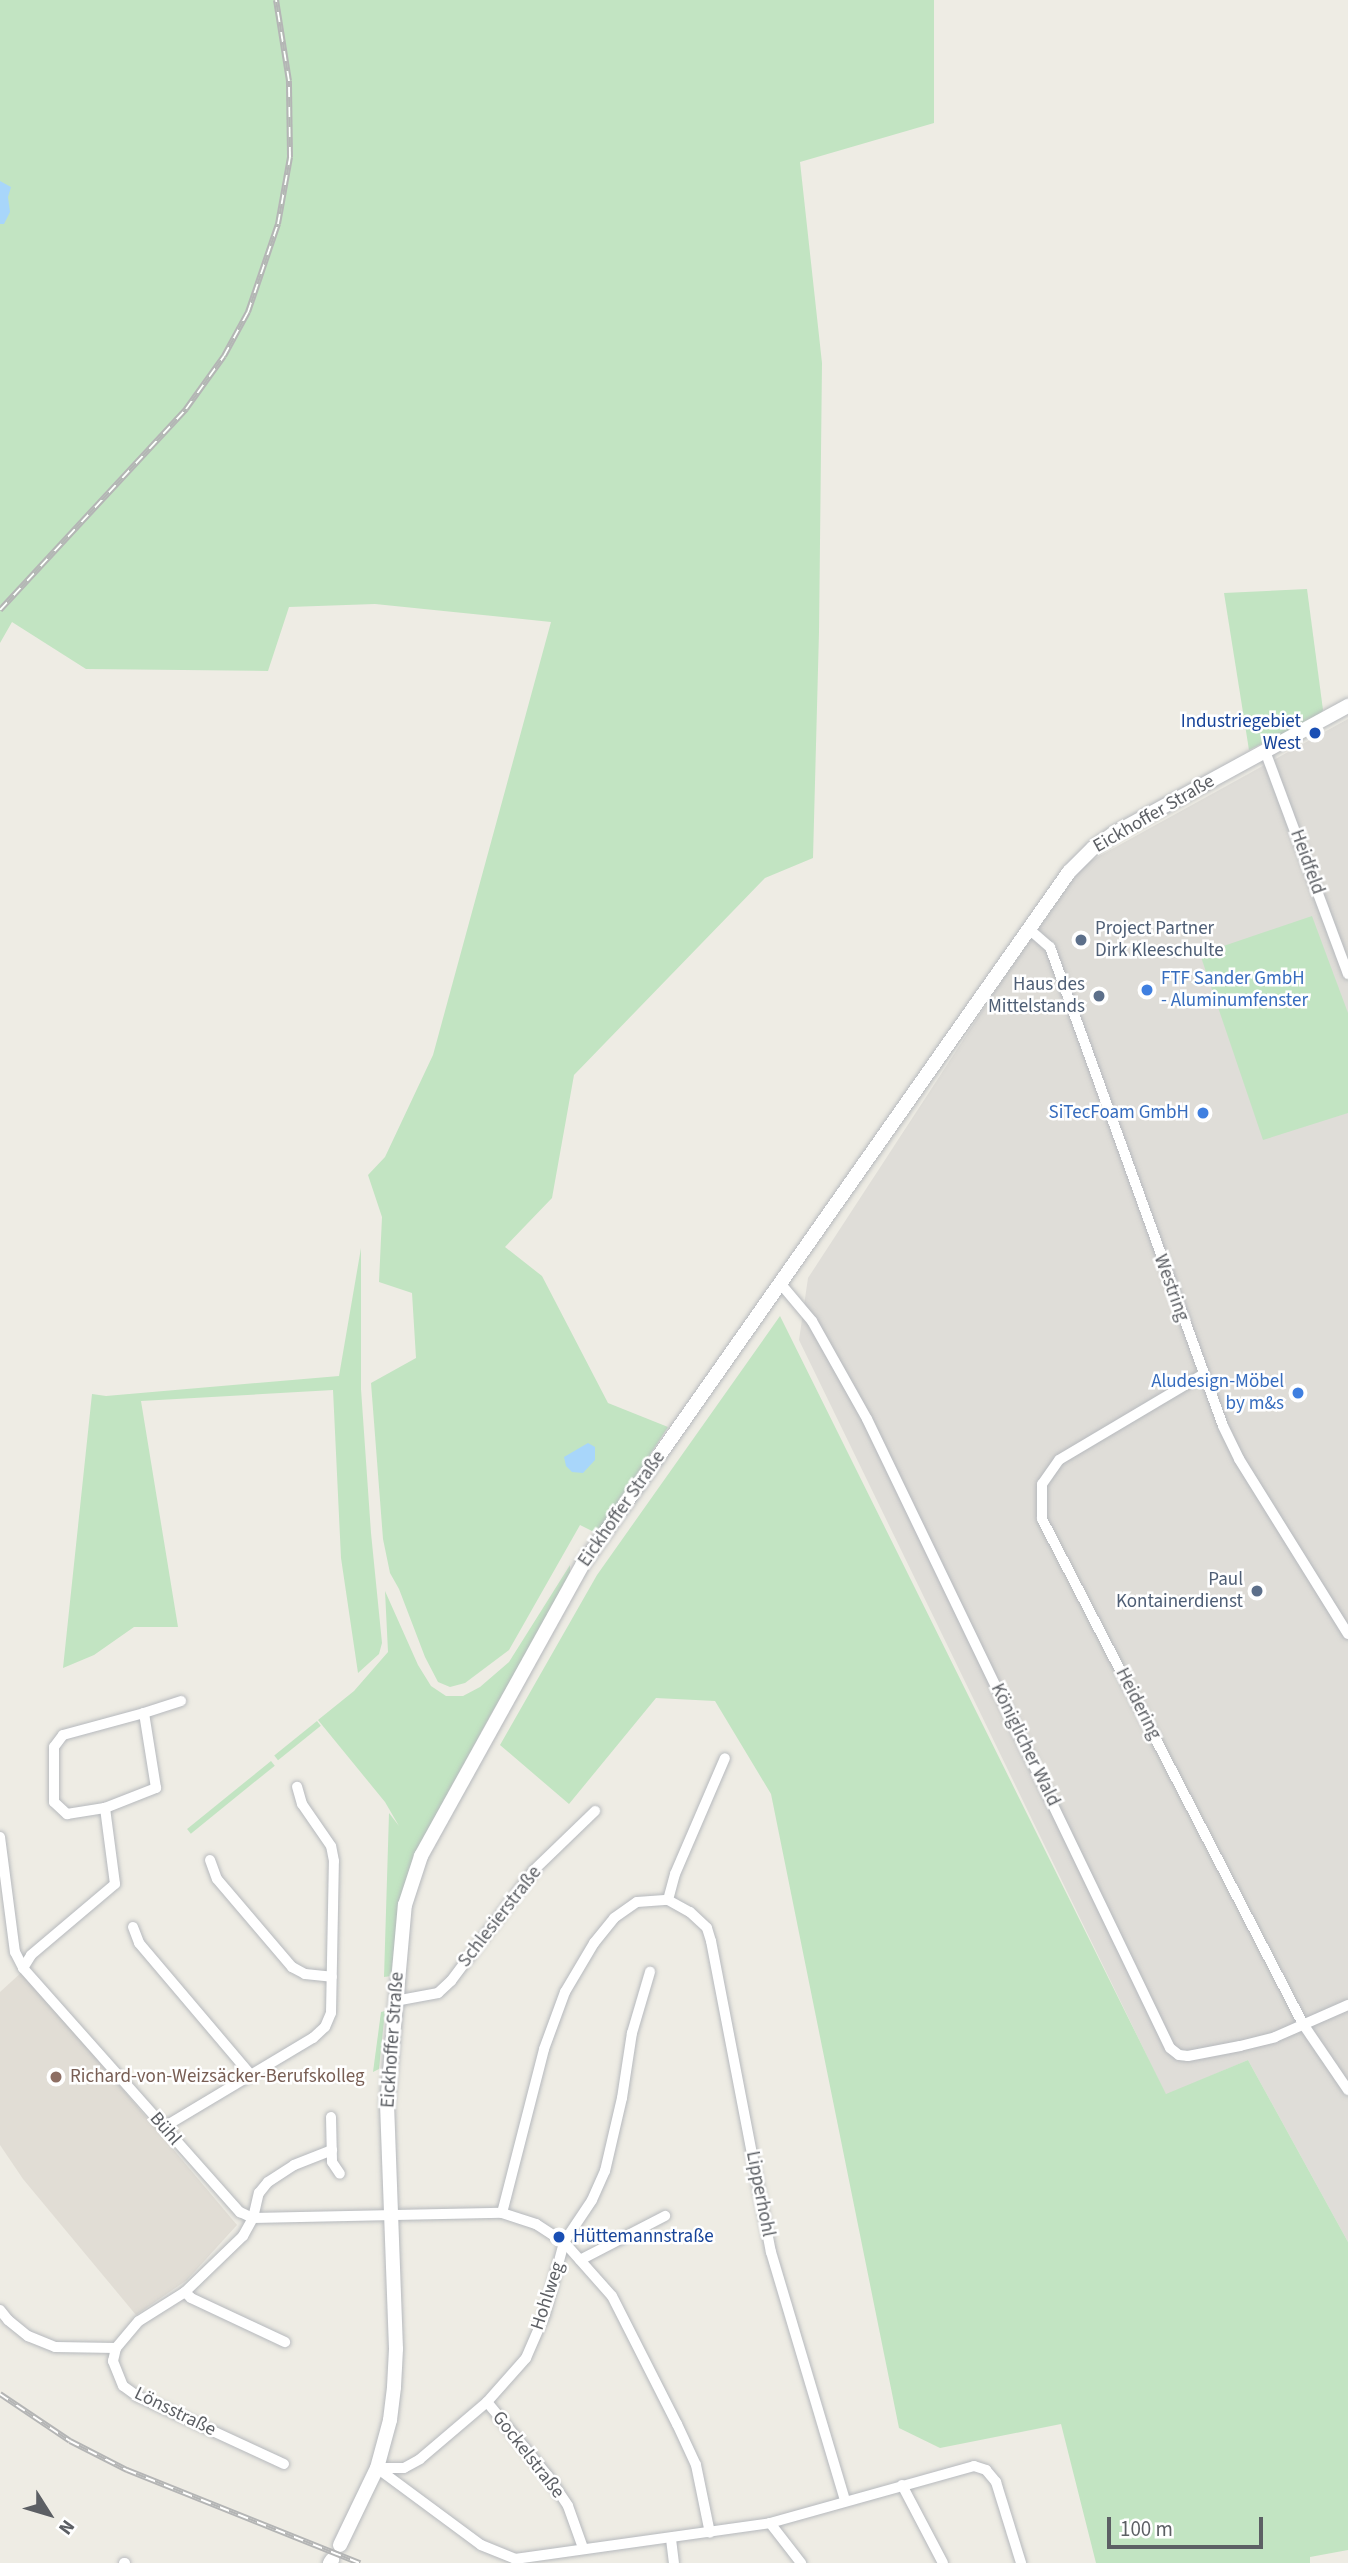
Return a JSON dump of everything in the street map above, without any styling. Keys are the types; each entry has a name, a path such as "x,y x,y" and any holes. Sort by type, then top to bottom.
{"main road":[{"name":"Eickhoffer Straße","path":"340,2545 377,2468 390,2420 394,2387 396,2349 387,2105 405,1905 421,1856 583,1564 1069,872 1093,848 1348,706"}],"street":[{"name":"Heidfeld","path":"1265,751 1348,974"},
{"name":"Westring","path":"1029,929 1050,947 1202,1375 1239,1459 1348,1634"},
{"name":"Königlicher Wald","path":"780,1283 813,1321 867,1419 1170,2048 1180,2055 1188,2056 1275,2037 1348,2005"},
{"name":"Heidering","path":"1202,1375 1059,1460 1042,1484 1042,1519 1303,2024 1348,2090"},
{"path":"144,1713 156,1788 105,1808 67,1814 54,1802 54,1747 63,1735 181,1700"},
{"path":"502,2213 544,2049 565,1992 594,1943 614,1919 637,1902 668,1900 675,1874 725,1758"},
{"path":"164,2127 313,2038 325,2027 331,2013 334,1861 331,1846 302,1804 297,1787"},
{"path":"23,1968 31,1955 115,1884 105,1808"},
{"name":"Schlesierstraße","path":"395,2001 438,1993 451,1981 534,1870 595,1811"},
{"name":"Bühl","path":"0,1837 15,1952 23,1968 218,2189 240,2212 253,2218"},
{"path":"210,1860 217,1879 292,1967 305,1973 332,1977"},
{"name":"Lipperhohl","path":"668,1900 690,1912 707,1928 711,1941 771,2252 845,2501"},
{"path":"133,1927 139,1943 251,2075"},
{"name":"Hohlweg","path":"377,2468 404,2468 421,2459 487,2402 526,2358 545,2314 564,2242 592,2200 605,2171 622,2098 632,2033 650,1972"},
{"path":"331,2118 332,2162 340,2174"},
{"path":"0,2310 28,2336 55,2347 116,2348 139,2321 185,2292 243,2236 253,2218 259,2193 268,2182 294,2165 332,2150"},
{"path":"253,2218 502,2213 536,2224 564,2242 612,2296 677,2424 696,2465 710,2533"},
{"path":"580,2260 665,2216"},
{"path":"185,2292 191,2298 285,2342"},
{"name":"Lönsstraße","path":"116,2348 113,2361 123,2386 137,2396 284,2464"},
{"name":"Gockelstraße","path":"487,2402 548,2476 568,2506 583,2547"},
{"path":"377,2468 481,2545 515,2561 583,2547 671,2539 771,2523 956,2468 980,2467 993,2477 1021,2563"},
{"path":"902,2485 943,2563"},
{"path":"771,2523 801,2563"},
{"path":"671,2539 674,2563"}],"shaded area":[{"path":"1348,719 1348,2242 1248,2060 1166,2095 799,1340 808,1278 1001,982 1083,865"},
{"name":"Richard-von-Weizsäcker-Berufskolleg","path":"23,1971 237,2225 187,2280 136,2315 23,2179 0,2145 0,1992"}],"green space":[{"path":"0,0 934,0 934,123 800,162 822,363 813,858 765,878 574,1075 552,1198 505,1247 542,1276 608,1403 668,1427 598,1534 580,1525 509,1650 465,1683 450,1687 438,1682 390,1573 383,1539 371,1383 416,1358 412,1293 379,1282 382,1217 368,1175 385,1157 433,1055 551,622 375,604 289,607 268,671 86,669 12,622 0,643"},
{"path":"1307,589 1323,710 1320,715 1249,750 1224,593"},
{"path":"1312,916 1348,1013 1348,1113 1263,1140 1200,954"},
{"path":"361,1248 361,1389 382,1643 379,1654 358,1673 341,1558 333,1390 141,1401 178,1627 134,1627 94,1655 63,1668 92,1394 106,1396 339,1376"},
{"path":"780,1316 1166,2094 1248,2060 1348,2242 1348,2550 1310,2557 1310,2563 1096,2563 1061,2424 940,2448 899,2428 771,1794 715,1701 656,1698 569,1804 500,1745 597,1575"},
{"path":"570,1565 570,1578 413,1857 399,1905 391,1976 384,1977 389,1813 399,1826 385,1802 318,1720 354,1691 388,1652 385,1591 418,1665 431,1686 446,1696 463,1696 480,1687 509,1662"},
{"path":"317,1721 321,1726 278,1760 274,1756"},
{"path":"271,1761 275,1766 191,1834 187,1829"},
{"path":"385,2011 379,2069 373,2072 381,2012"}],"water":[{"path":"0,181 11,187 8,197 10,212 4,224 0,224"},
{"path":"588,1443 595,1447 595,1460 583,1473 572,1472 566,1466 564,1457"}],"railway":[{"path":"0,610 186,409 224,356 248,312 278,224 290,157 289,81 276,0"},
{"path":"0,2394 70,2441 127,2470 360,2563"}],"place":[{"name":"Industriegebiet West","path":"1315,733"},
{"name":"Project Partner Dirk Kleeschulte","path":"1081,940"},
{"name":"FTF Sander GmbH - Aluminumfenster","path":"1147,990"},
{"name":"Haus des Mittelstands","path":"1099,996"},
{"name":"SiTecFoam GmbH","path":"1203,1113"},
{"name":"Aludesign-Möbel by m&s","path":"1298,1393"},
{"name":"Paul Kontainerdienst","path":"1257,1591"},
{"name":"Richard-von-Weizsäcker-Berufskolleg","path":"56,2077"},
{"name":"Hüttemannstraße","path":"559,2237"}]}
